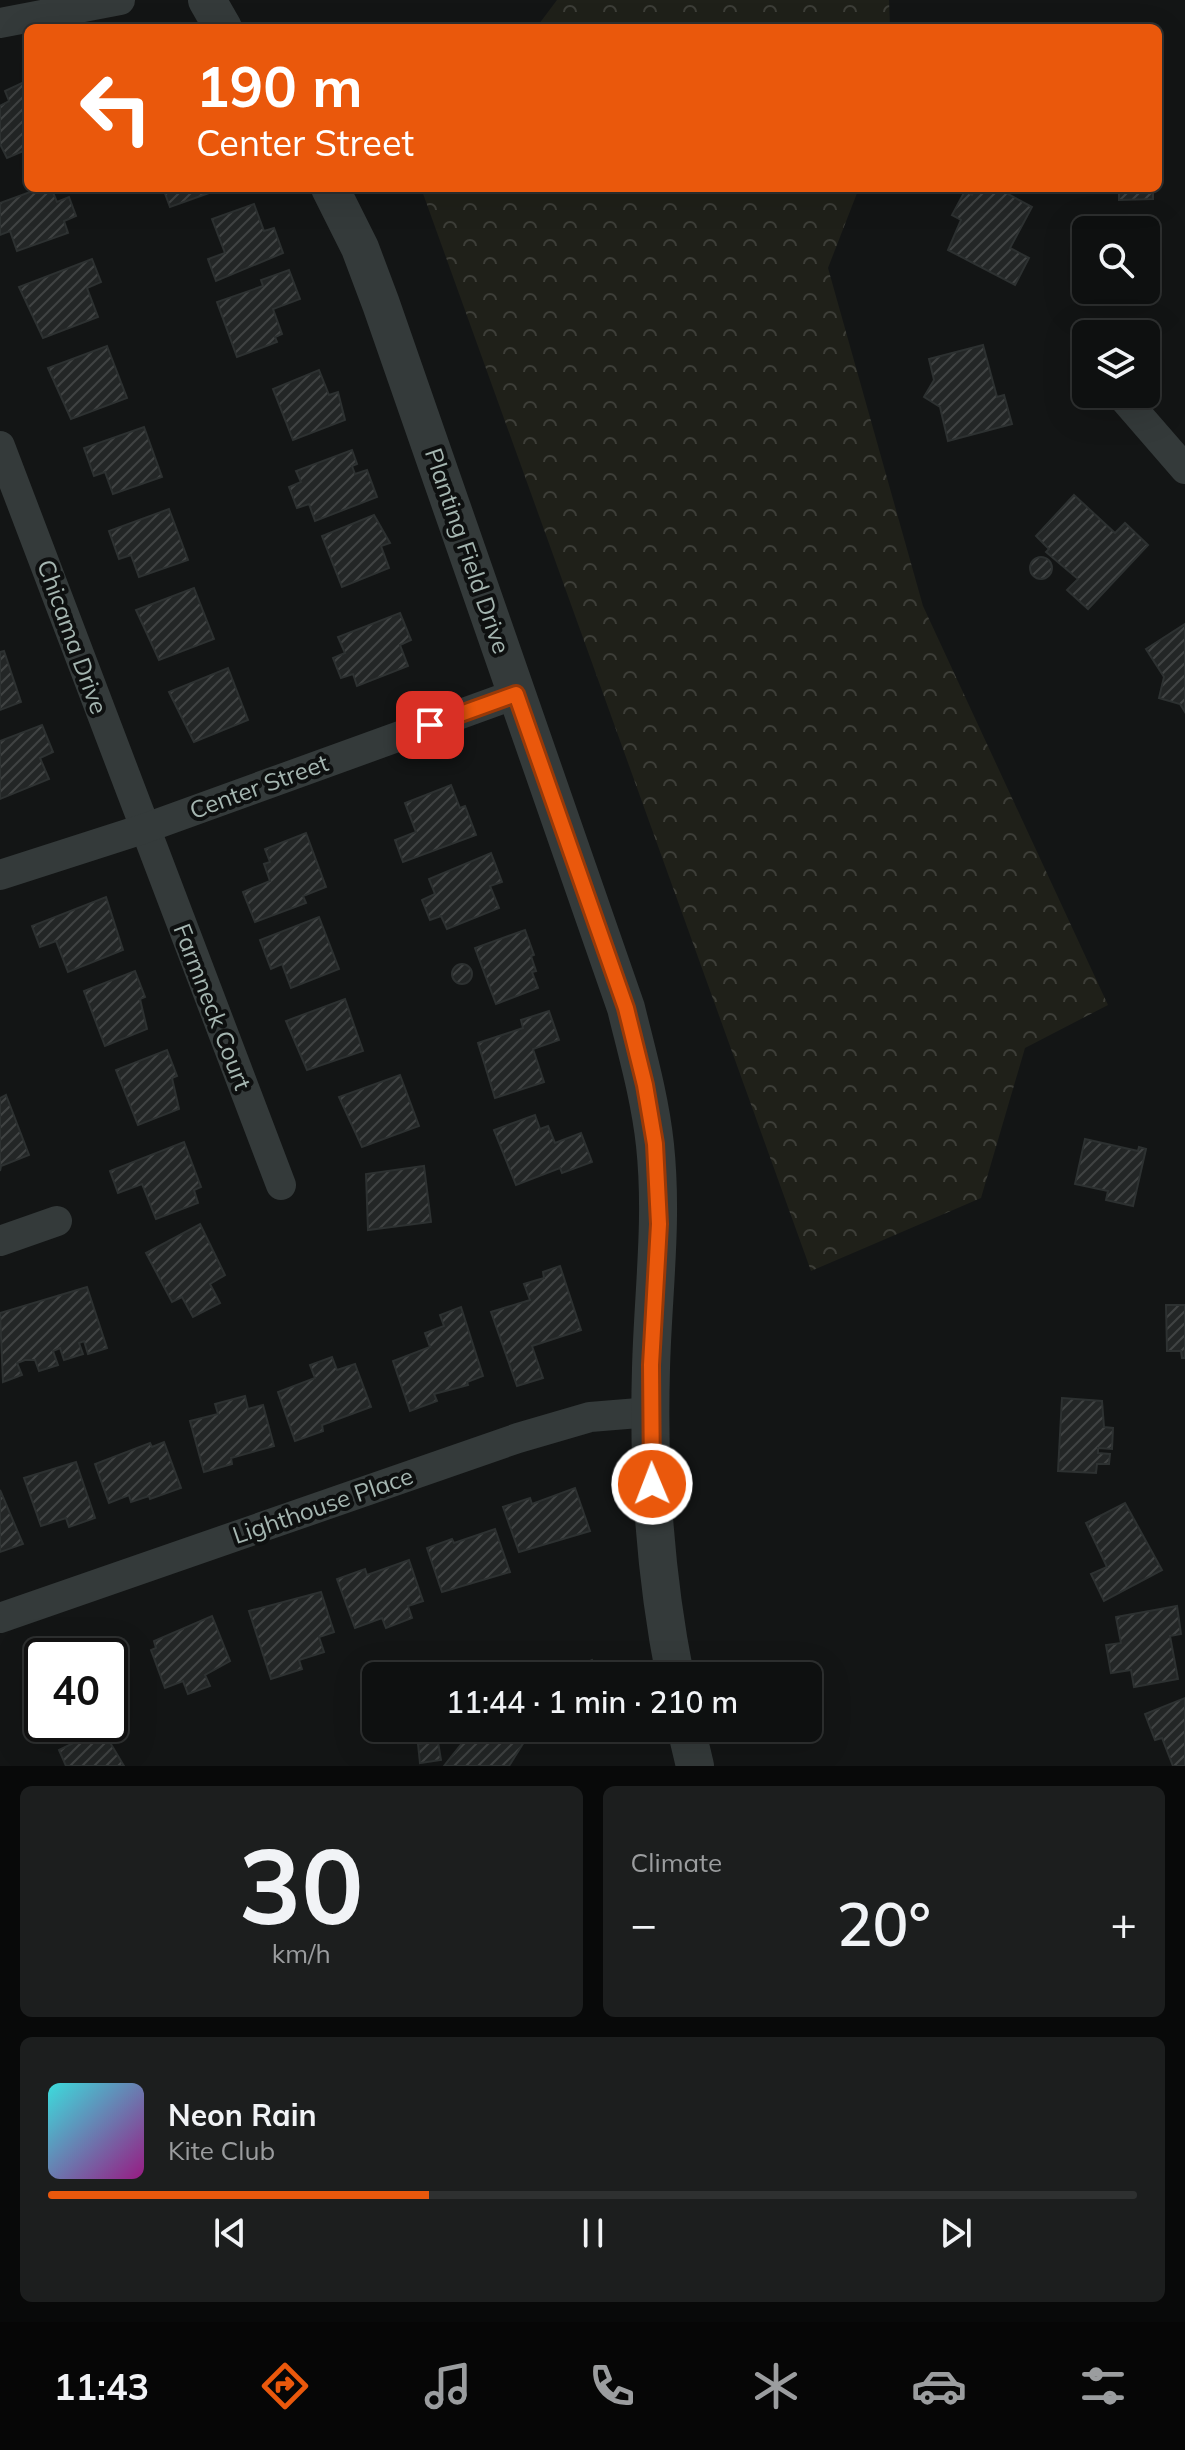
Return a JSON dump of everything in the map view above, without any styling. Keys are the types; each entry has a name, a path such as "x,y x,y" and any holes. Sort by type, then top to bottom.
{"street":[{"path":"0,23 120,0"},
{"path":"207,0 221,24"},
{"name":"Planting Field Drive","path":"332,192 360,248 381,304 626,1008 645,1085 655,1144 659,1224 651,1412 660,1578 673,1662"},
{"path":"1132,408 1185,469"},
{"name":"Chicama Drive","path":"0,446 143,829"},
{"name":"Center Street","path":"0,875 143,829 516,694"},
{"name":"Farmneck Court","path":"143,829 281,1185"},
{"path":"0,1241 57,1221"},
{"name":"Lighthouse Place","path":"0,1618 518,1438 590,1417 651,1412"}],"green space":[{"path":"557,0 889,0 890,24 539,24"},
{"path":"422,192 857,192 828,268 923,606 1108,1005 1025,1048 981,1198 811,1271"}],"building":[{"path":"22,83 24,86 24,151 7,158 0,144 0,106 9,101 5,91"},
{"path":"30,192 53,192 57,202 69,197 76,216 64,221 68,233 17,251 10,231 0,235 0,203"},
{"path":"164,192 212,192 170,207"},
{"path":"964,192 972,195 974,192 1004,192 1032,207 1010,248 1029,258 1015,285 948,250 961,220 952,215"},
{"path":"1119,192 1153,192 1153,199 1119,200"},
{"path":"254,204 264,231 274,228 283,253 216,281 208,259 225,253 212,219"},
{"path":"92,259 101,282 87,288 98,317 43,338 19,287"},
{"path":"289,270 300,299 273,309 282,334 275,337 277,342 237,357 217,302 263,286 261,280"},
{"path":"983,345 997,397 1004,395 1012,424 948,441 940,407 924,397 934,380 929,359"},
{"path":"107,346 127,398 71,419 48,368"},
{"path":"319,370 329,395 338,392 345,420 293,440 273,389"},
{"path":"144,427 162,477 113,494 105,472 94,476 84,448"},
{"path":"352,450 357,464 352,466 355,474 367,470 377,497 315,521 309,504 297,508 289,487 301,482 296,471"},
{"path":"1074,495 1115,533 1125,523 1148,545 1088,609 1067,590 1078,579 1046,552 1049,549 1036,536"},
{"path":"169,509 188,560 139,577 131,555 119,559 109,531"},
{"path":"374,515 390,543 381,546 389,568 342,587 322,536"},
{"path":"1041,557 1049,560 1052,568 1049,576 1041,579 1033,576 1030,568 1033,560"},
{"path":"194,588 214,639 159,660 136,610"},
{"path":"400,613 411,640 400,645 408,666 357,686 353,674 341,678 333,658 345,653 338,637"},
{"path":"1185,624 1185,712 1180,704 1159,698 1164,677 1146,649"},
{"path":"4,651 21,702 0,710 0,652"},
{"path":"228,668 248,720 194,742 169,692"},
{"path":"42,725 53,752 40,758 49,779 0,799 0,741"},
{"path":"451,785 460,808 465,806 476,835 403,862 395,840 416,832 405,803"},
{"path":"306,833 326,887 303,896 306,903 255,922 243,892 270,881 264,864 270,862 265,849"},
{"path":"491,853 502,882 490,886 499,908 447,929 441,916 430,920 422,900 435,894 429,879"},
{"path":"106,897 123,950 68,972 56,941 40,947 32,926"},
{"path":"319,917 339,969 291,988 282,964 271,969 260,940"},
{"path":"525,930 534,955 531,956 536,971 532,972 538,988 496,1004 475,948"},
{"path":"462,964 469,967 472,974 469,981 462,984 455,981 452,974 455,967"},
{"path":"135,971 145,997 140,999 147,1029 105,1046 84,991"},
{"path":"345,999 363,1051 307,1070 286,1021"},
{"path":"549,1011 559,1040 533,1049 544,1082 495,1098 478,1043 523,1028 521,1020"},
{"path":"167,1050 177,1076 172,1078 179,1109 138,1125 116,1070"},
{"path":"400,1075 419,1126 362,1147 339,1097"},
{"path":"6,1095 29,1155 1,1166 0,1171 0,1098"},
{"path":"535,1115 540,1129 548,1126 555,1143 581,1133 592,1162 562,1173 560,1168 516,1185 494,1130"},
{"path":"1085,1139 1138,1151 1139,1147 1146,1149 1133,1206 1106,1200 1108,1191 1075,1184"},
{"path":"184,1142 201,1187 194,1190 198,1203 156,1219 142,1184 118,1193 110,1171"},
{"path":"424,1166 431,1222 368,1230 366,1174"},
{"path":"200,1224 225,1275 210,1284 220,1303 193,1317 182,1297 172,1302 146,1253"},
{"path":"560,1266 581,1330 532,1346 543,1378 517,1386 491,1312 530,1300 524,1284 544,1278 543,1272"},
{"path":"87,1287 107,1348 88,1354 84,1341 79,1343 83,1354 64,1360 60,1348 53,1351 58,1365 39,1371 35,1360 25,1360 17,1363 22,1375 3,1382 0,1313"},
{"path":"1166,1305 1185,1305 1185,1358 1182,1358 1181,1351 1167,1351"},
{"path":"461,1307 483,1376 467,1382 468,1385 434,1394 437,1401 410,1411 393,1361 430,1347 425,1333 444,1326 440,1315"},
{"path":"332,1357 337,1370 355,1364 371,1407 322,1425 323,1431 295,1441 278,1392 315,1378 310,1365"},
{"path":"245,1396 248,1409 263,1405 274,1446 231,1458 232,1464 204,1472 190,1421 218,1414 215,1404"},
{"path":"1062,1398 1102,1401 1104,1427 1113,1428 1112,1449 1098,1448 1098,1453 1110,1454 1109,1464 1097,1464 1096,1473 1058,1471"},
{"path":"164,1442 181,1488 150,1499 149,1496 131,1502 129,1495 109,1503 95,1464 150,1443 152,1447"},
{"path":"76,1462 95,1518 69,1527 66,1518 41,1526 24,1478"},
{"path":"575,1488 590,1531 519,1552 503,1507 530,1498 532,1504"},
{"path":"0,1490 23,1544 0,1552"},
{"path":"1125,1503 1162,1570 1104,1601 1091,1574 1107,1567 1086,1523"},
{"path":"495,1529 510,1572 442,1592 427,1548 452,1539 454,1543"},
{"path":"409,1560 423,1601 408,1606 412,1618 386,1628 382,1618 355,1628 337,1579 365,1569 367,1575"},
{"path":"321,1592 334,1632 319,1637 324,1652 299,1660 302,1669 271,1679 249,1611"},
{"path":"1177,1606 1181,1634 1170,1636 1178,1679 1134,1687 1131,1670 1111,1673 1106,1645 1121,1643 1116,1617"},
{"path":"212,1616 230,1661 205,1675 210,1686 188,1694 183,1681 165,1688 151,1650 156,1648 154,1641"},
{"path":"1185,1698 1185,1766 1173,1766 1162,1738 1155,1740 1145,1714"},
{"path":"75,1742 110,1742 124,1766 66,1766 59,1750"},
{"path":"438,1742 441,1760 420,1763 418,1744"},
{"path":"463,1742 524,1742 509,1766 444,1766"}],"route":[{"path":"430,725 516,694 626,1008 645,1085 655,1144 659,1224 651,1365 652,1484"}]}
